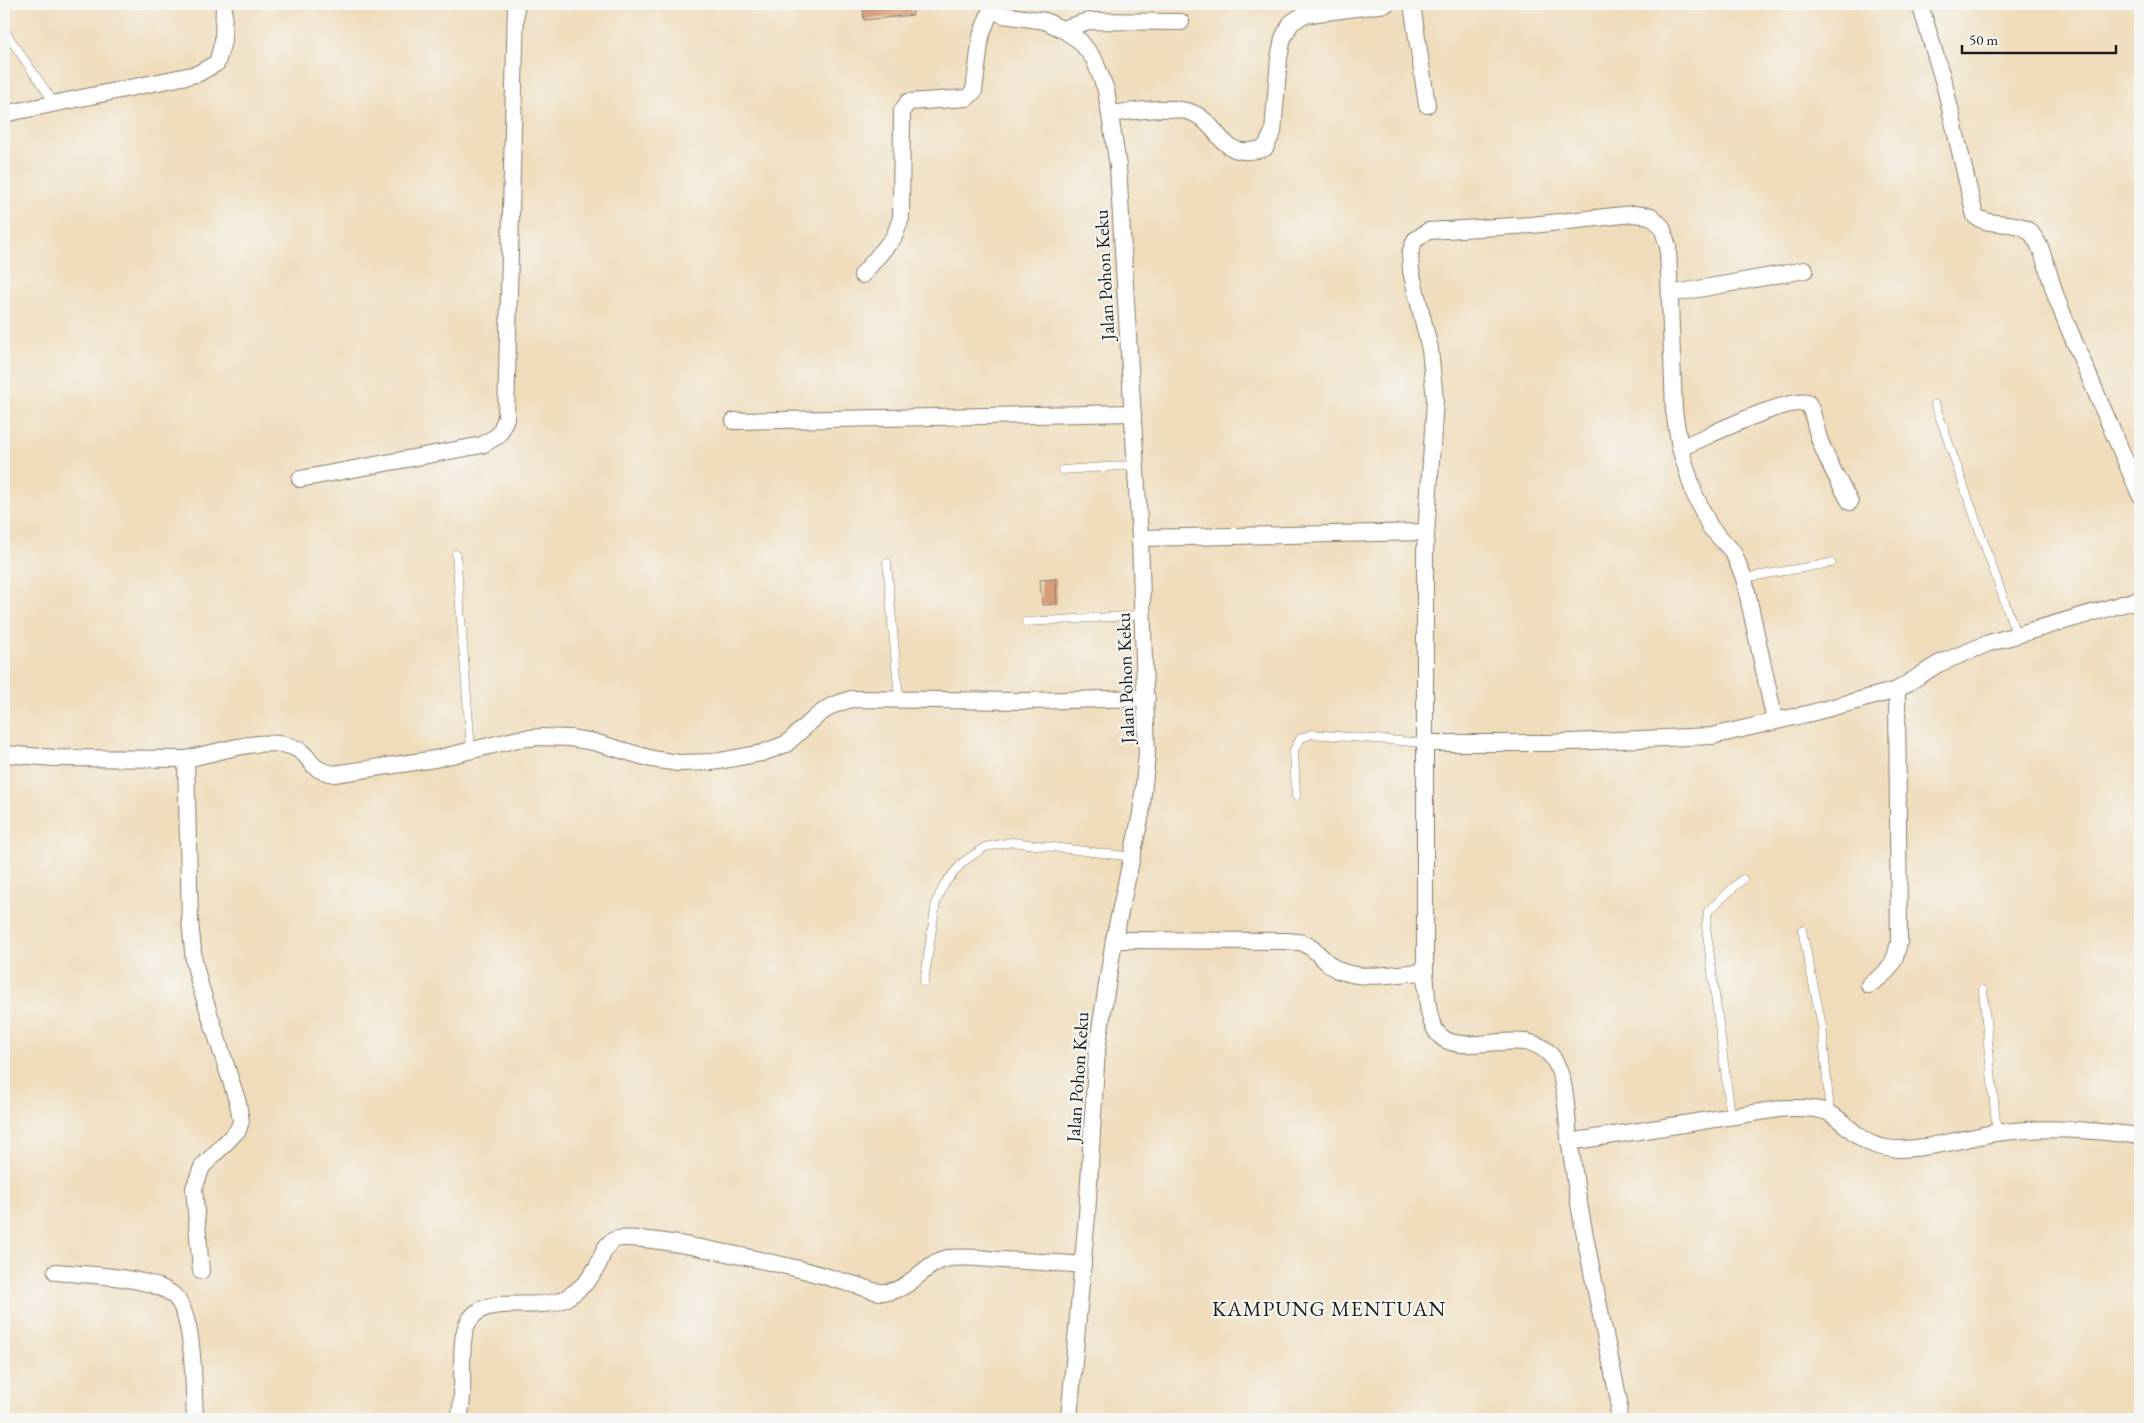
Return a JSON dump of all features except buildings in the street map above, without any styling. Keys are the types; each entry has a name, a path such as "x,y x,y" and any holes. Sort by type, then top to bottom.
{"street":[{"path":"4,114 197,74 216,63 223,41 224,4"},
{"path":"300,480 482,445 499,435 506,418 516,4"},
{"path":"1111,114 1148,110 1176,110 1195,114 1219,139 1234,149 1253,152 1265,148 1273,132 1279,58 1283,38 1292,23 1303,15 1386,4"},
{"path":"1412,4 1427,105"},
{"path":"1920,4 1945,87 1975,216 1983,222 2020,226 2030,232 2041,251 2057,300 2140,495"},
{"path":"862,275 894,237 901,218 902,111 908,102 967,98 974,91 981,36 990,6"},
{"name":"Jalan Pohon Keku","path":"990,6 1004,15 1045,21 1080,41 1094,59 1106,90 1118,166 1136,465 1144,615 1147,754 1133,858 1114,940 1097,1048 1083,1265 1069,1419"},
{"path":"1062,29 1089,20 1181,22"},
{"path":"1618,1419 1619,1401 1569,1142 1562,1077 1553,1058 1543,1047 1527,1042 1456,1044 1445,1040 1436,1030 1428,1004 1425,972 1426,532 1435,400 1430,350 1411,271 1410,253 1415,240 1428,231 1532,225 1633,214 1651,216 1662,227 1668,247 1674,411 1680,448 1694,493 1710,527 1734,552 1744,578 1775,721"},
{"path":"1670,294 1805,270"},
{"path":"1680,448 1777,408 1798,401 1808,403 1814,413 1819,439 1831,470 1850,502"},
{"path":"734,421 1133,413"},
{"path":"1140,538 1426,532"},
{"path":"1425,743 1547,743 1712,736 1897,690 1938,664 2016,634 2140,599"},
{"path":"1869,985 1886,974 1895,960 1898,942 1897,690"},
{"path":"4,754 80,759 186,759 246,745 290,746 299,750 313,767 322,772 334,774 425,760 518,739 570,738 594,742 652,759 679,763 714,762 762,753 786,744 831,706 851,699 1026,701 1147,698"},
{"path":"186,759 190,921 194,961 238,1103 241,1121 238,1130 202,1167 194,1188 200,1271"},
{"path":"1114,940 1286,941 1304,943 1319,954 1328,965 1342,972 1358,975 1425,972"},
{"path":"1569,1142 1786,1108 1808,1108 1831,1114 1859,1139 1886,1148 1912,1147 1997,1133 2050,1128 2140,1136"},
{"path":"459,1419 463,1386 464,1334 471,1316 484,1306 541,1304 564,1300 583,1287 597,1266 605,1248 614,1240 628,1237 735,1255 806,1271 881,1292 896,1290 911,1282 929,1267 946,1258 1083,1265"},
{"path":"56,1272 146,1282 172,1294 187,1318 193,1367 195,1419"}],"lane":[{"path":"4,30 55,104"},
{"path":"1935,404 2016,634"},
{"path":"1062,470 1136,465"},
{"path":"456,554 471,750"},
{"path":"886,563 899,699"},
{"path":"1744,578 1831,563"},
{"path":"1026,622 1144,615"},
{"path":"1296,796 1294,750 1302,738 1312,734 1425,743"},
{"path":"924,982 938,896 944,883 963,862 985,847 1012,842 1133,858"},
{"path":"1730,1116 1706,926 1708,911 1743,879"},
{"path":"1802,930 1822,1026 1831,1114"},
{"path":"1983,990 1997,1133"}],"district":[{"name":"KAMPUNG MENTUAN","path":"1329,1309"}]}
